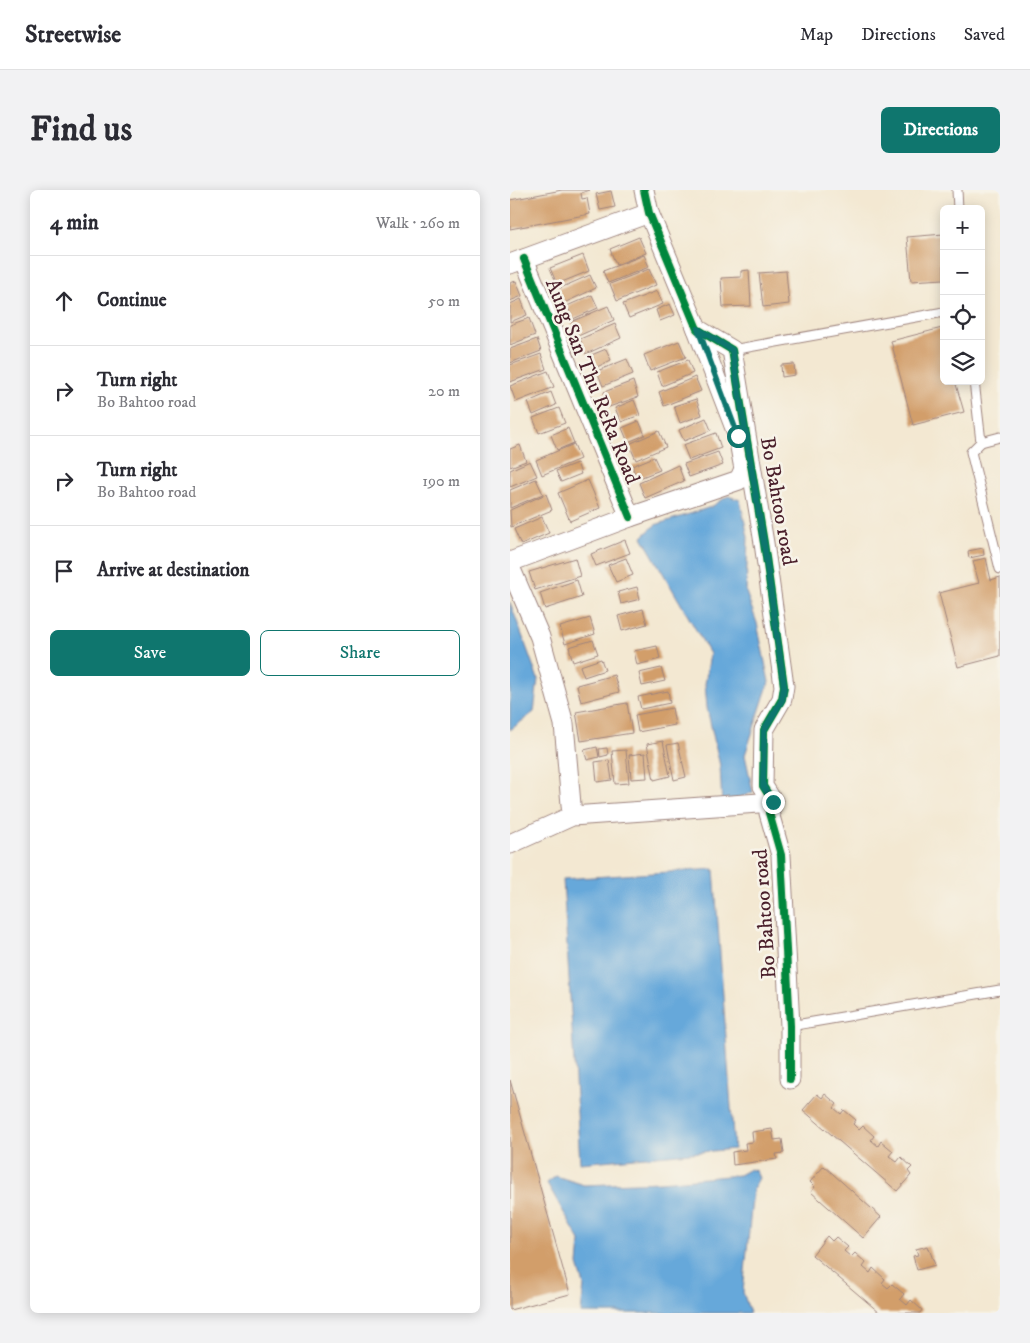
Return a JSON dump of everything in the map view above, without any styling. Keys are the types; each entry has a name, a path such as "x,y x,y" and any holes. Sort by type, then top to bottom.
{"street":[{"path":"510,562 630,517 739,480 744,469 738,436 698,329 649,213 644,190"},
{"path":"517,262 649,213"},
{"name":"Aung San Thu ReRa Road","path":"517,262 630,517"},
{"path":"698,329 732,350"},
{"name":"Bo Bahtoo road","path":"732,350 764,544 784,686 782,700 764,730 763,786 773,802 769,813 781,855 790,1026 790,1079"},
{"path":"510,567 540,637 564,724 572,816"},
{"path":"510,844 572,816 773,802"}],"lane":[{"path":"957,190 958,205"},
{"path":"732,350 940,313"},
{"path":"974,385 981,442"},
{"path":"1000,437 981,442 971,452 1000,569"},
{"path":"790,1026 1000,990"}],"water":[{"path":"728,496 740,500 748,537 746,592 757,623 769,682 745,755 753,792 722,806 720,766 707,708 705,684 710,654 642,537 655,525 711,507"},
{"path":"510,602 538,679 534,712 510,730"},
{"path":"714,869 734,1149 580,1163 563,879"},
{"path":"750,1169 756,1171 759,1178 753,1189 743,1292 750,1313 581,1313 584,1285 578,1265 580,1241 547,1183 556,1176 584,1185 660,1182 739,1175"}],"building":[{"path":"562,190 590,190 581,193 582,199 587,198 590,214 510,229 510,200"},
{"path":"611,191 615,207 600,210 596,194"},
{"path":"940,234 940,279 911,281 907,237"},
{"path":"639,237 646,253 616,265 610,249"},
{"path":"583,255 589,271 557,284 550,268"},
{"path":"644,255 649,267 608,283 603,271"},
{"path":"649,269 656,285 617,301 610,284"},
{"path":"749,270 751,306 723,307 721,278 741,277 741,271"},
{"path":"786,271 789,304 763,307 759,273"},
{"path":"590,275 596,288 564,303 558,289"},
{"path":"516,281 522,296 510,301 510,283"},
{"path":"657,291 663,304 629,318 623,304"},
{"path":"592,295 598,308 573,319 567,306"},
{"path":"521,299 527,315 510,322 510,304"},
{"path":"670,304 675,315 660,321 656,310"},
{"path":"608,306 614,320 578,336 571,322"},
{"path":"529,318 535,335 510,345 510,325"},
{"path":"615,324 621,338 586,354 580,339"},
{"path":"940,329 940,385 956,385 964,412 913,425 891,341"},
{"path":"537,339 541,351 510,363 510,349"},
{"path":"679,341 686,357 650,371 644,355"},
{"path":"606,349 611,360 595,368 589,356"},
{"path":"541,354 546,369 510,382 510,365"},
{"path":"627,359 633,374 603,386 597,371"},
{"path":"688,360 693,373 662,386 657,372"},
{"path":"794,364 795,375 782,377 781,365"},
{"path":"548,371 554,387 516,402 510,386"},
{"path":"695,377 701,391 664,406 659,392"},
{"path":"633,381 638,397 609,407 604,392"},
{"path":"551,392 556,405 533,415 528,402"},
{"path":"696,399 702,415 680,423 674,406"},
{"path":"634,400 640,415 621,422 615,408"},
{"path":"559,408 565,423 539,433 533,418"},
{"path":"706,418 711,430 684,441 679,430"},
{"path":"639,421 645,435 628,442 622,428"},
{"path":"568,428 574,443 557,450 551,435"},
{"path":"659,431 666,447 636,460 629,444"},
{"path":"716,433 721,448 689,460 683,445"},
{"path":"574,444 580,459 542,475 536,460"},
{"path":"520,445 526,461 510,467 510,449"},
{"path":"718,452 723,465 689,477 684,464"},
{"path":"654,457 660,470 637,479 632,466"},
{"path":"530,461 537,476 510,487 510,470"},
{"path":"577,463 581,474 561,482 556,471"},
{"path":"678,465 684,481 645,498 639,483"},
{"path":"536,479 543,494 510,508 510,490"},
{"path":"588,480 600,508 570,521 558,493"},
{"path":"546,494 552,510 511,527 510,510"},
{"path":"542,517 549,533 521,545 514,529"},
{"path":"625,540 630,553 596,566 591,554"},
{"path":"983,548 984,555 969,558 968,551"},
{"path":"575,558 580,576 535,590 529,572"},
{"path":"626,558 633,575 616,582 608,565"},
{"path":"986,558 991,580 1000,577 1000,656 958,667 939,593 979,583 973,561"},
{"path":"577,580 582,597 545,609 540,593"},
{"path":"637,587 640,599 621,604 618,592"},
{"path":"643,609 647,624 622,631 618,616"},
{"path":"590,618 595,634 565,644 560,627"},
{"path":"593,640 598,654 573,662 569,647"},
{"path":"657,646 660,659 637,665 634,651"},
{"path":"601,659 605,670 584,677 580,666"},
{"path":"661,668 665,681 642,686 639,673"},
{"path":"614,675 619,692 581,702 577,685"},
{"path":"668,691 670,703 641,709 638,697"},
{"path":"627,703 632,733 581,741 576,712"},
{"path":"672,708 675,725 638,732 635,715"},
{"path":"663,741 670,776 654,780 647,744"},
{"path":"678,743 686,777 674,780 667,745"},
{"path":"597,747 599,757 587,760 584,750"},
{"path":"607,748 608,755 600,757 599,749"},
{"path":"626,750 629,783 615,784 612,751"},
{"path":"645,753 647,778 631,779 629,755"},
{"path":"609,760 612,780 597,782 595,762"},
{"path":"510,1080 570,1294 510,1310"},
{"path":"817,1094 822,1098 825,1094 837,1104 834,1108 841,1114 844,1110 856,1120 853,1124 859,1130 863,1126 874,1136 871,1140 878,1146 881,1141 893,1151 889,1156 897,1162 901,1157 912,1167 908,1171 911,1175 897,1191 803,1110"},
{"path":"772,1129 774,1140 782,1139 784,1153 776,1154 777,1159 733,1165 732,1152 746,1150 745,1143 753,1142 752,1132"},
{"path":"824,1166 881,1217 863,1238 811,1192 815,1187 810,1182"},
{"path":"827,1236 832,1241 836,1237 848,1247 844,1251 851,1257 855,1253 866,1263 863,1267 870,1273 873,1268 885,1279 882,1283 888,1288 892,1284 904,1294 900,1299 907,1305 911,1300 922,1310 920,1313 880,1313 812,1255"},
{"path":"928,1246 935,1265 917,1270 913,1256 918,1255 916,1249"}],"cycle path":[{"path":"644,190 649,213 697,329 732,350 764,543 784,686 782,699 764,730 763,786 773,802 769,813 781,855 790,1026 790,1079"},
{"path":"524,259 630,517"}],"route":[{"path":"738,436 698,329 732,350 764,544 784,686 782,700 764,730 762,750 763,786 773,802"}]}
